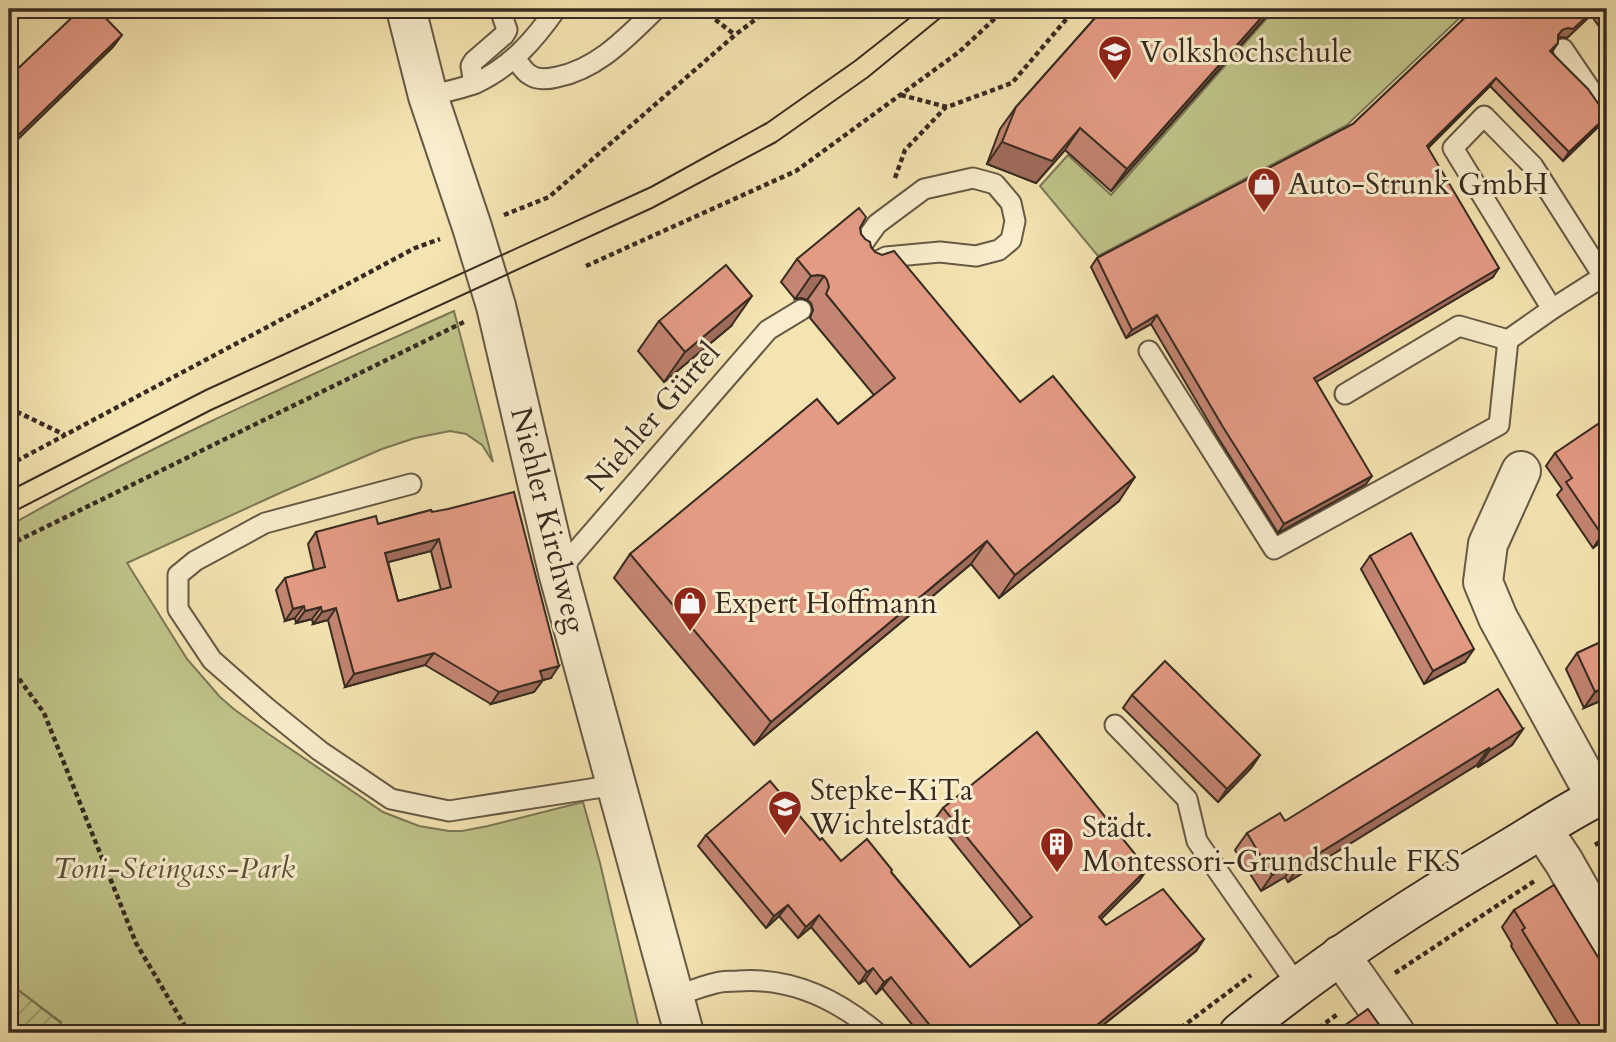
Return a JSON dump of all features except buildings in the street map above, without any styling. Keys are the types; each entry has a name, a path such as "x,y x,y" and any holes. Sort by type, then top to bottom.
{"street":[{"name":"Niehler Kirchweg","path":"406,9 428,96 496,306 558,572 684,1033"},
{"path":"1239,1033 1340,955 1454,882 1602,794 1498,618 1483,582 1488,544 1521,471"},
{"path":"1542,829 1607,938"},
{"path":"1340,955 1395,1033"}],"lane":[{"path":"474,84 471,66 506,30 500,9"},
{"path":"428,96 474,84 491,75 515,58 556,9"},
{"path":"515,58 529,75 537,77 550,79 576,73 600,60 656,9"},
{"path":"1563,49 1607,114"},
{"path":"1149,351 1274,549 1499,425 1508,340 1605,275 1533,166 1484,116 1453,148 1552,309"},
{"path":"973,178 995,184 1012,203 1015,221 1011,240 999,250 976,256 940,252 861,260 877,224 924,190 973,178"},
{"name":"Niehler Gürtel","path":"558,572 768,330 801,310"},
{"path":"1345,394 1459,326 1508,340"},
{"path":"411,484 265,523 195,561 178,575 178,609 212,660 320,751 391,799 449,811 617,785"},
{"path":"1115,724 1187,799 1197,841 1298,986"},
{"path":"674,997 716,983 748,980 781,982 813,992 842,1007 877,1033"}],"path":[{"path":"702,9 735,35"},
{"path":"9,465 415,248 549,197 735,35 769,9"},
{"path":"586,266 796,171 959,52 1005,9"},
{"path":"877,224 905,150 947,107 1013,83 1075,9"},
{"path":"901,95 947,107"},
{"path":"9,545 496,306"},
{"path":"9,408 65,435"},
{"path":"9,665 44,713 136,943 189,1033"},
{"path":"1311,1033 1365,993 1564,862 1607,838"}],"green space":[{"path":"1275,9 1469,9 1347,125 1098,256 1040,186 1068,155 1111,195"},
{"name":"Toni-Steingass-Park","path":"454,311 493,462 482,445 466,434 450,431 415,438 382,449 280,493 127,563 187,659 220,697 270,735 383,812 419,826 462,831 583,802 640,1033 53,1033 61,1022 9,983 9,526 173,440"},
{"path":"9,983 61,1023 53,1033 9,1033"}],"tram line":[{"path":"9,491 206,390 651,187 767,123 855,61 921,9"},
{"path":"9,514 211,410 652,208 776,142 868,77 951,9"}],"place":[{"name":"Volkshochschule","path":"1115,82"},
{"name":"Auto-Strunk GmbH","path":"1264,214"},
{"name":"Expert Hoffmann","path":"690,633"},
{"name":"Stepke-KiTa Wichtelstadt","path":"785,837"},
{"name":"Städt. Montessori-Grundschule FKS","path":"1057,874"}]}
